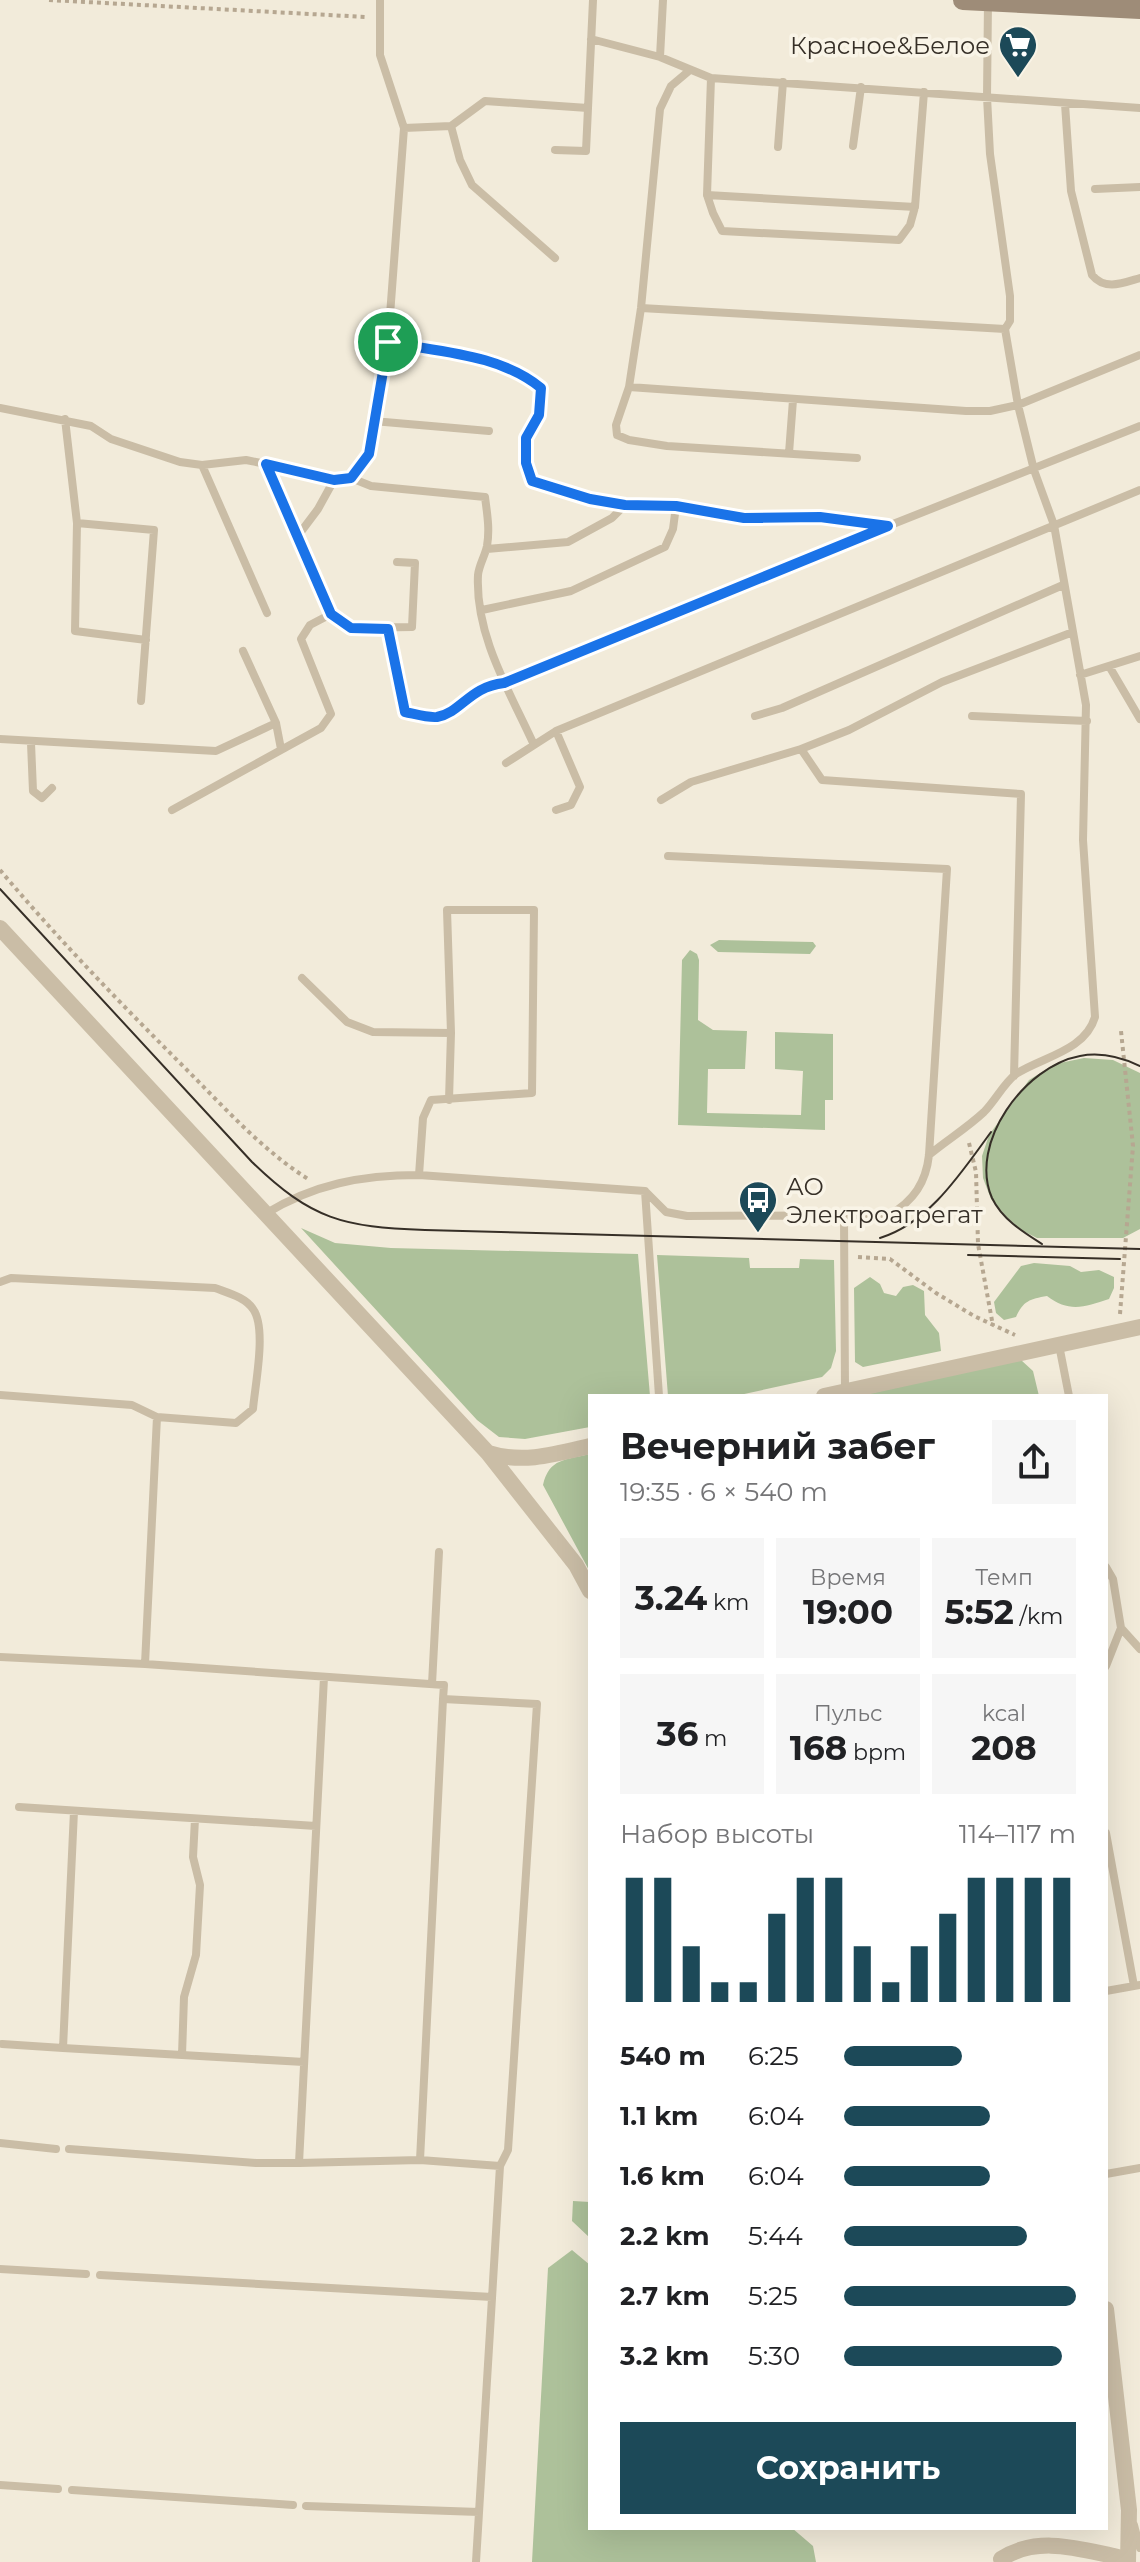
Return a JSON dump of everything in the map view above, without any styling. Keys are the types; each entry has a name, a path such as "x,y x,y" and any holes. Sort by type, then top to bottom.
{"main road":[{"path":"963,0 1140,9"}],"street":[{"path":"0,928 488,1453 576,1565 588,1587"},
{"path":"832,1394 1140,1327"},
{"path":"488,1453 507,1459 531,1459 588,1446"},
{"path":"1108,2326 1129,2510 1125,2562"},
{"path":"1001,2559 1028,2547 1056,2544 1118,2557 1125,2562"}],"lane":[{"path":"351,478 369,454 388,342 404,128 380,55 380,0"},
{"path":"555,150 586,151 593,0"},
{"path":"660,57 663,0"},
{"path":"929,1155 965,1129 992,1104 1014,1076 1074,1045 1088,1031 1095,1017 1083,840 1087,721 1054,525 1034,470 1018,405 1005,329 1010,321 1010,296 990,154 988,1"},
{"path":"591,39 660,57 711,78 1140,108"},
{"path":"690,70 671,86 660,109 641,308 629,387 616,425 617,435 667,446 857,458"},
{"path":"711,78 707,195 722,231 899,240 910,225 915,207 924,92"},
{"path":"778,147 783,82"},
{"path":"853,146 861,87"},
{"path":"404,128 451,126 485,101 588,108"},
{"path":"1065,104 1071,191 1092,275 1098,282 1107,285 1140,278"},
{"path":"451,126 460,160 472,185 555,258"},
{"path":"1095,189 1140,187"},
{"path":"707,195 915,207"},
{"path":"641,308 1005,329"},
{"path":"388,342 493,362 541,388 539,415 526,438 526,463 532,481 590,499 625,505 676,506 744,518 820,517 888,526"},
{"path":"629,387 990,411 1018,405 1140,355"},
{"path":"789,453 793,400"},
{"path":"0,408 91,426 111,439 180,462 202,465 246,460 334,480 351,478 371,486 485,497 489,523 487,549 478,575 482,610 490,648 534,745"},
{"path":"65,419 77,523 75,631 146,640"},
{"path":"373,421 489,431"},
{"path":"388,629 405,712 436,717 454,710 483,687 504,683 1140,426"},
{"path":"266,464 331,614 351,628 412,627 415,563 397,562"},
{"path":"202,465 267,613"},
{"path":"297,537 334,480"},
{"path":"506,763 556,731 1140,490"},
{"path":"487,549 568,542 612,518 625,505"},
{"path":"482,610 571,591 665,547 673,529 676,506"},
{"path":"77,523 154,530 141,701"},
{"path":"755,716 782,708 1063,585"},
{"path":"172,810 321,728 331,714 301,639 310,625 331,614"},
{"path":"661,800 691,782 801,749 849,730 942,682 1073,632"},
{"path":"243,651 276,723 281,749"},
{"path":"1080,675 1140,656"},
{"path":"1109,666 1140,719"},
{"path":"972,716 1087,721"},
{"path":"0,739 216,751 276,723"},
{"path":"556,731 580,787 571,805 556,810"},
{"path":"31,743 33,791 42,798 52,788"},
{"path":"801,749 822,780 1021,794 1014,1076"},
{"path":"265,1214 320,1187 359,1177 419,1175 645,1191 666,1212 675,1215 889,1215 905,1205 922,1183 929,1155 947,869 668,856"},
{"path":"419,1175 423,1118 431,1100 449,1100 532,1093 534,910 447,910 451,1033 449,1100"},
{"path":"302,978 347,1022 373,1032 451,1033"},
{"path":"645,1191 659,1394"},
{"path":"844,1216 845,1391"},
{"path":"0,1282 11,1278 215,1288 238,1296 254,1309 260,1328 253,1409 236,1423 157,1417 132,1405 0,1395"},
{"path":"1059,1345 1069,1394"},
{"path":"145,1664 157,1417"},
{"path":"432,1684 439,1552"},
{"path":"1108,1570 1113,1579 1121,1628 1108,1661"},
{"path":"1121,1628 1140,1649"},
{"path":"0,1657 444,1685 420,2160"},
{"path":"299,2163 324,1677"},
{"path":"443,1699 537,1704 508,2150 500,2166 476,2562"},
{"path":"19,1807 316,1826"},
{"path":"63,2048 74,1811"},
{"path":"182,2055 184,1997 196,1955 200,1885 193,1857 195,1819"},
{"path":"1108,1843 1137,1986 1108,1991"},
{"path":"2,2044 304,2062"},
{"path":"0,2143 56,2149"},
{"path":"69,2149 256,2163 420,2160 500,2166"},
{"path":"1108,2174 1140,2168"},
{"path":"0,2269 86,2274"},
{"path":"100,2275 492,2297"},
{"path":"0,2485 58,2489"},
{"path":"72,2490 293,2505"},
{"path":"306,2506 479,2512"},
{"path":"1129,2510 1140,2548"}],"path":[{"path":"49,0 378,18"},
{"path":"0,870 62,942 241,1124 279,1158 320,1187"},
{"path":"1119,1332 1133,1146 1121,1031"},
{"path":"965,1129 976,1172 978,1244 993,1326"},
{"path":"843,1257 890,1259 936,1293 993,1326 1022,1337"}],"green space":[{"path":"719,940 813,942 816,946 810,954 718,952 710,945"},
{"path":"690,950 697,954 699,960 698,1020 713,1030 747,1031 745,1069 708,1069 707,1113 801,1115 803,1071 775,1069 775,1032 833,1034 833,1100 825,1100 825,1130 678,1125 682,960"},
{"path":"1084,1058 1113,1060 1140,1073 1140,1229 1123,1238 1037,1238 1021,1230 991,1199 983,1178 982,1156 989,1135 1029,1080 1055,1064"},
{"path":"301,1228 335,1243 391,1248 638,1254 650,1394 588,1394 588,1427 525,1439 499,1437 477,1420"},
{"path":"657,1255 749,1258 750,1268 799,1268 800,1259 834,1260 836,1351 831,1368 822,1377 744,1394 668,1394"},
{"path":"1034,1263 1070,1266 1081,1272 1099,1270 1114,1277 1114,1288 1109,1299 1085,1306 1070,1307 1047,1296 1036,1298 1024,1304 1016,1317 1004,1320 996,1313 994,1302 1021,1266"},
{"path":"870,1277 880,1284 884,1293 896,1296 903,1287 913,1285 924,1291 925,1315 939,1333 941,1351 863,1367 855,1362 854,1288"},
{"path":"1021,1360 1033,1371 1039,1394 867,1394"},
{"path":"588,1454 588,1568 543,1485 554,1465"},
{"path":"573,2201 588,2202 588,2236 572,2221"},
{"path":"572,2250 588,2263 588,2530 794,2530 813,2546 816,2562 532,2562 548,2268"}],"tram line":[{"path":"0,889 252,1162 293,1197 330,1217 372,1226 425,1230 1140,1249"},
{"path":"1042,1244 1007,1219 992,1198 987,1177 988,1154 1006,1110 1040,1075 1059,1063 1080,1056 1103,1055 1140,1066"},
{"path":"880,1238 898,1231 929,1209 956,1180 991,1132"},
{"path":"968,1255 1120,1259"}],"place":[{"name":"Красное&Белое","path":"1018,79"},
{"name":"АО Электроагрегат","path":"758,1234"}],"route":[{"path":"388,342 493,362 541,388 539,415 526,438 526,463 532,481 590,499 625,505 676,506 744,518 820,517 888,526 504,683 483,687 454,710 436,717 405,712 388,629 351,628 331,614 266,464 334,480 351,478 369,454 388,342"}]}
